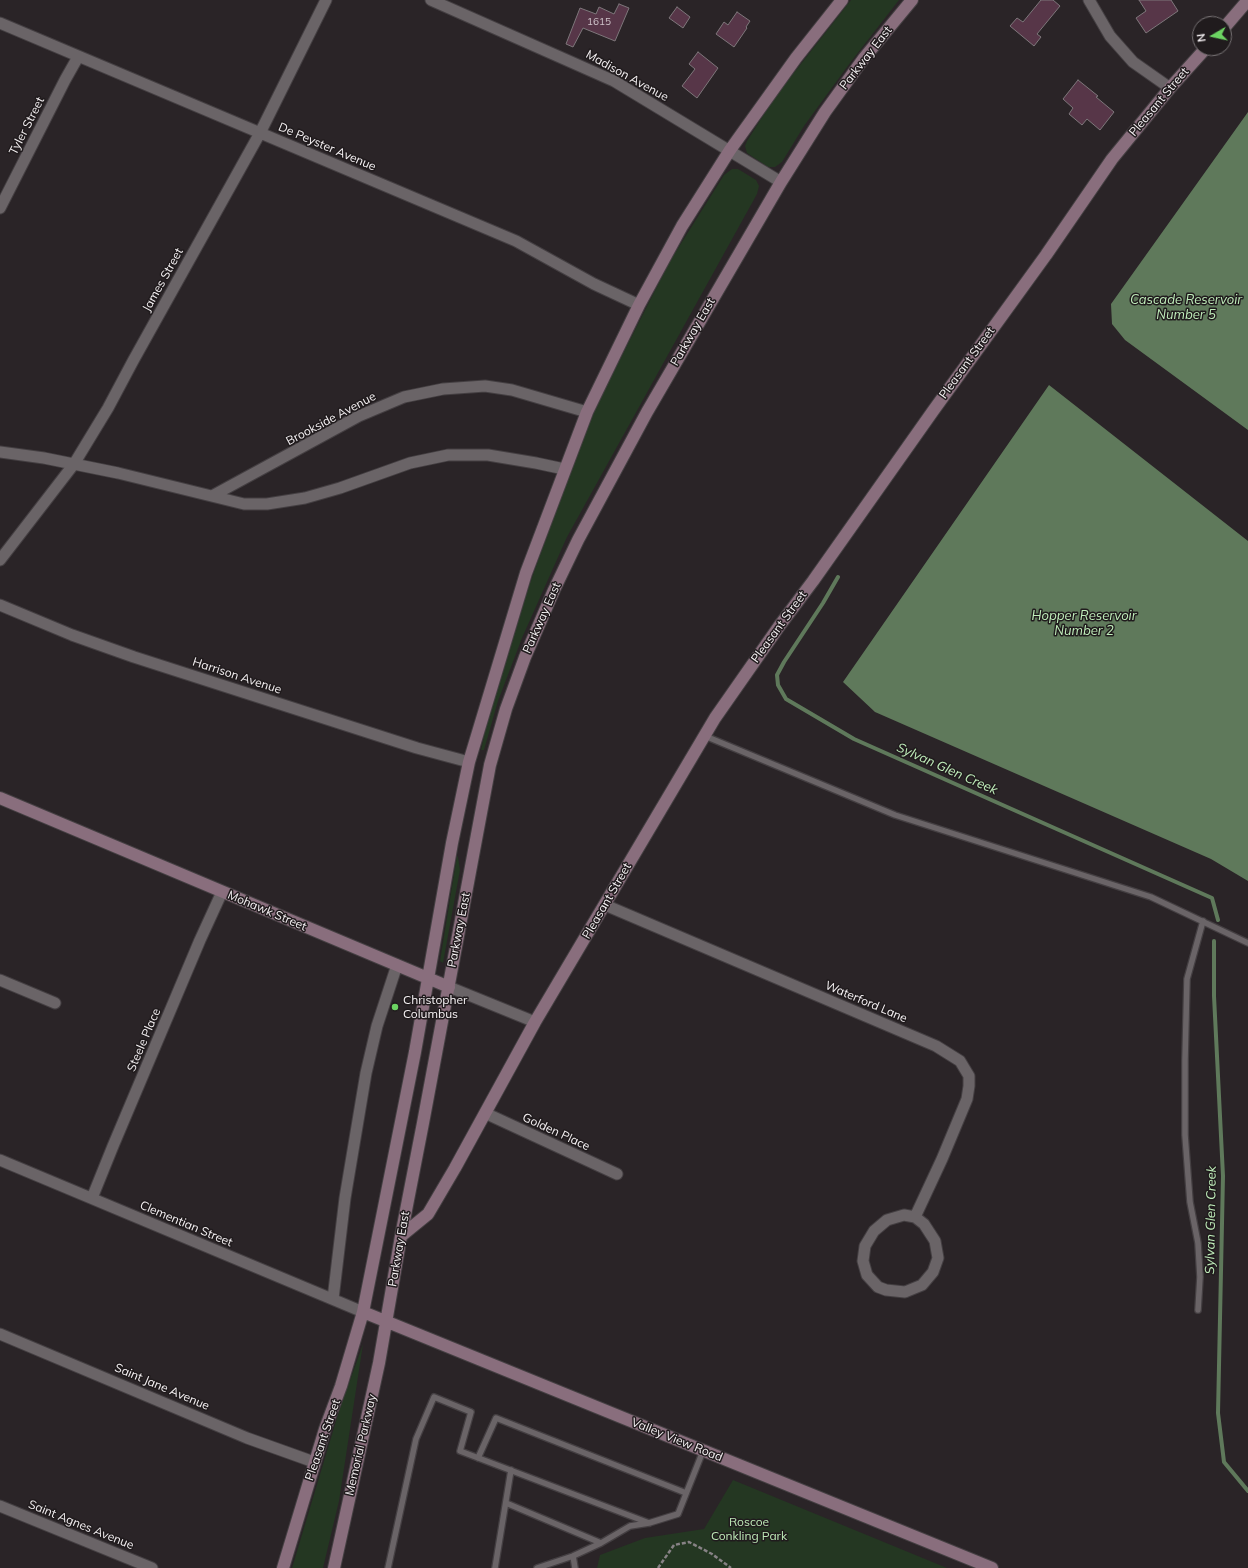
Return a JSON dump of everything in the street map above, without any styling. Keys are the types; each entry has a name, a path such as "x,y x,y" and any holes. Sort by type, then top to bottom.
{"street":[{"name":"James Street","path":"0,560 74,464 108,408 260,133 326,0"},
{"name":"Madison Avenue","path":"431,0 614,81 781,182"},
{"name":"Parkway East","path":"362,1312 414,1059 452,843 469,762 526,573 564,469 587,412 639,305 682,226 730,150 796,58 842,0"},
{"name":"Parkway East","path":"386,1322 490,765 506,709 525,657 581,533 647,412 781,182 834,100 864,58 912,0"},
{"path":"1090,0 1110,36 1133,62 1170,88"},
{"path":"1232,19 1248,0"},
{"name":"De Peyster Avenue","path":"0,23 516,241 594,284 639,305"},
{"name":"Pleasant Street","path":"401,1236 428,1214 535,1022 704,736 780,625 1046,255 1112,159 1170,88 1199,56"},
{"name":"Tyler Street","path":"0,208 64,80 78,57"},
{"name":"Brookside Avenue","path":"212,496 360,416 404,397 443,389 485,386 512,390 587,412"},
{"path":"0,452 74,464 244,504 267,504 305,498 340,488 410,463 448,456 488,455 564,469"},
{"name":"Harrison Avenue","path":"0,605 72,635 134,657 417,748 469,762"},
{"name":"Mohawk Street","path":"0,798 397,966 535,1022"},
{"name":"Steele Place","path":"92,1198 200,940 222,892"},
{"name":"Waterford Lane","path":"604,905 936,1046 960,1061 969,1076 967,1099 942,1159 915,1217"},
{"path":"333,1299 345,1198 366,1073 377,1026 397,966"},
{"path":"0,980 55,1002"},
{"name":"Golden Place","path":"485,1114 617,1174"},
{"name":"Clementian Street","path":"0,1160 362,1312"},
{"path":"904,1215 915,1217 924,1224 935,1241 938,1258 933,1272 922,1285 905,1292 886,1290 878,1287 867,1275 863,1261 865,1246 874,1231 887,1220 904,1215"},
{"name":"Pleasant Street","path":"283,1568 324,1429 341,1386 362,1312"},
{"name":"Valley View Road","path":"362,1312 992,1568"},
{"name":"Memorial Parkway","path":"334,1568 380,1363 386,1322"},
{"name":"Saint Jane Avenue","path":"0,1334 247,1438 314,1462"},
{"name":"Saint Agnes Avenue","path":"0,1506 152,1568"}],"lane":[{"path":"704,736 895,815 1151,897 1248,943"},
{"path":"1198,1310 1200,1277 1198,1243 1190,1202 1185,1134 1185,1060 1187,979 1203,921"},
{"path":"388,1568 416,1439 434,1397 471,1412 460,1451 649,1523"},
{"path":"478,1458 496,1418 686,1493"},
{"path":"537,1568 573,1556 601,1543 630,1526 649,1523 678,1514 703,1451"},
{"path":"495,1568 511,1470"},
{"path":"506,1503 601,1543"},
{"path":"573,1556 575,1568"}],"path":[{"path":"658,1568 674,1545 689,1542 712,1554 731,1568"}],"green space":[{"path":"851,0 899,0 804,126 782,162 775,167 768,167 747,153 745,146 747,141 775,97"},
{"path":"732,169 738,169 756,180 759,186 757,194 567,537 522,638 498,701 484,750 481,750 486,727 529,586 579,446 602,395 670,261 724,175"},
{"path":"457,856 460,870 443,963 440,961"},
{"path":"363,1344 339,1501 323,1568 292,1568 339,1411"},
{"name":"Roscoe Conkling Park","path":"733,1480 947,1568 597,1568 600,1555 645,1538 704,1529"}],"water":[{"name":"Cascade Reservoir Number 5","path":"1248,112 1248,430 1125,340 1112,324 1111,304"},
{"name":"Hopper Reservoir Number 2","path":"1049,385 1248,541 1248,881 1211,859 875,712 843,682"}],"building":[{"path":"1041,0 1053,0 1060,6 1037,34 1041,37 1034,46 1010,26 1017,18 1023,22"},
{"path":"1139,0 1171,0 1178,11 1146,33 1136,18 1146,11"},
{"path":"619,4 629,8 615,41 583,28 573,47 566,44 580,8 596,14 599,7 614,14"},
{"path":"677,7 690,17 683,28 669,18"},
{"path":"737,12 750,21 734,47 716,34 724,22 728,25"},
{"path":"698,52 718,68 697,98 682,86 695,69 689,64"},
{"path":"1078,80 1098,96 1096,97 1114,112 1100,130 1087,119 1082,125 1069,114 1073,108 1063,99"}],"waterway":[{"name":"Sylvan Glen Creek","path":"838,577 777,675 778,685 786,699 854,739 1212,898 1218,920"},
{"name":"Sylvan Glen Creek","path":"1214,941 1214,996 1223,1176 1218,1413 1224,1462 1248,1491"}],"place":[{"name":"Christopher Columbus","path":"395,1007"}]}
